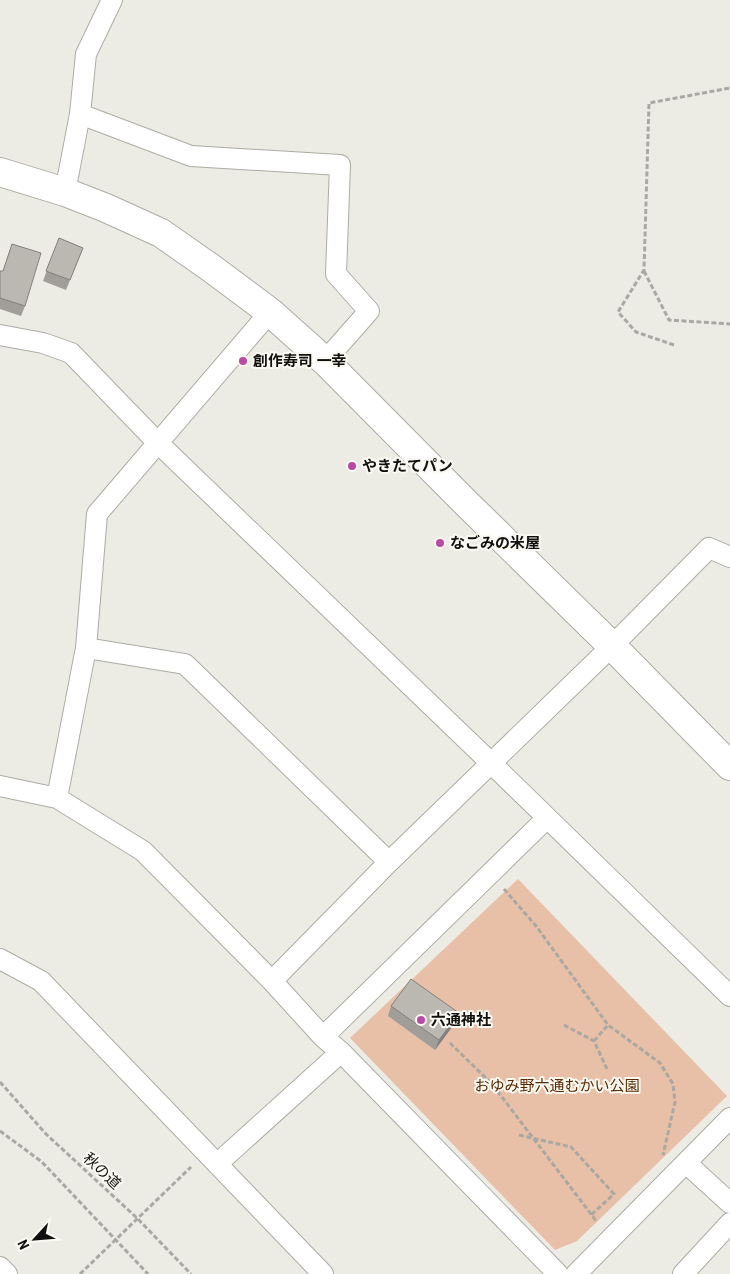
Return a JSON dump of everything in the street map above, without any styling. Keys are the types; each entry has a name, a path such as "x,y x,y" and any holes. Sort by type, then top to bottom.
{"street":[{"path":"65,192 80,114 86,54 112,0"},
{"path":"80,114 191,156 340,165 336,274 368,311 325,361"},
{"path":"0,172 65,192 161,233 270,312 325,361 730,766"},
{"path":"57,798 86,648 97,514 270,312"},
{"path":"0,335 43,343 71,353 157,442 730,996"},
{"path":"272,981 389,862 612,646 709,548 730,557"},
{"path":"86,648 185,664 389,862"},
{"path":"0,786 57,798 143,851 558,1274"},
{"path":"323,1036 547,818"},
{"path":"0,959 42,981 323,1274"},
{"path":"217,1164 341,1052"},
{"path":"576,1274 730,1118"},
{"path":"681,1168 730,1204"},
{"path":"683,1274 730,1223"},
{"path":"0,1267 7,1274"}],"path":[{"path":"730,88 649,103 644,270 669,320 730,324"},
{"path":"644,270 618,312 636,332 674,345"},
{"path":"490,874 536,926 608,1025 660,1063 673,1084 675,1102 662,1157 681,1168"},
{"path":"564,1024 594,1041 606,1069"},
{"path":"594,1041 608,1025"},
{"path":"450,1043 492,1084 610,1241"},
{"name":"秋の道","path":"0,1082 46,1134 137,1218 191,1274"},
{"path":"0,1131 42,1162 148,1274"},
{"path":"519,1136 571,1147 614,1194 591,1215"}],"green space":[{"name":"おゆみ野六通むかい公園","path":"518,879 727,1096 577,1241 555,1250 350,1038"}],"building":[{"path":"59,238 83,248 70,280 46,271"},
{"path":"12,244 41,253 25,306 0,298 0,271 3,271"},
{"name":"六通神社","path":"411,979 459,1013 439,1040 391,1006"}],"place":[{"name":"創作寿司 一幸","path":"243,361"},
{"name":"やきたてパン","path":"352,466"},
{"name":"なごみの米屋","path":"440,543"},
{"name":"六通神社","path":"421,1020"}]}
